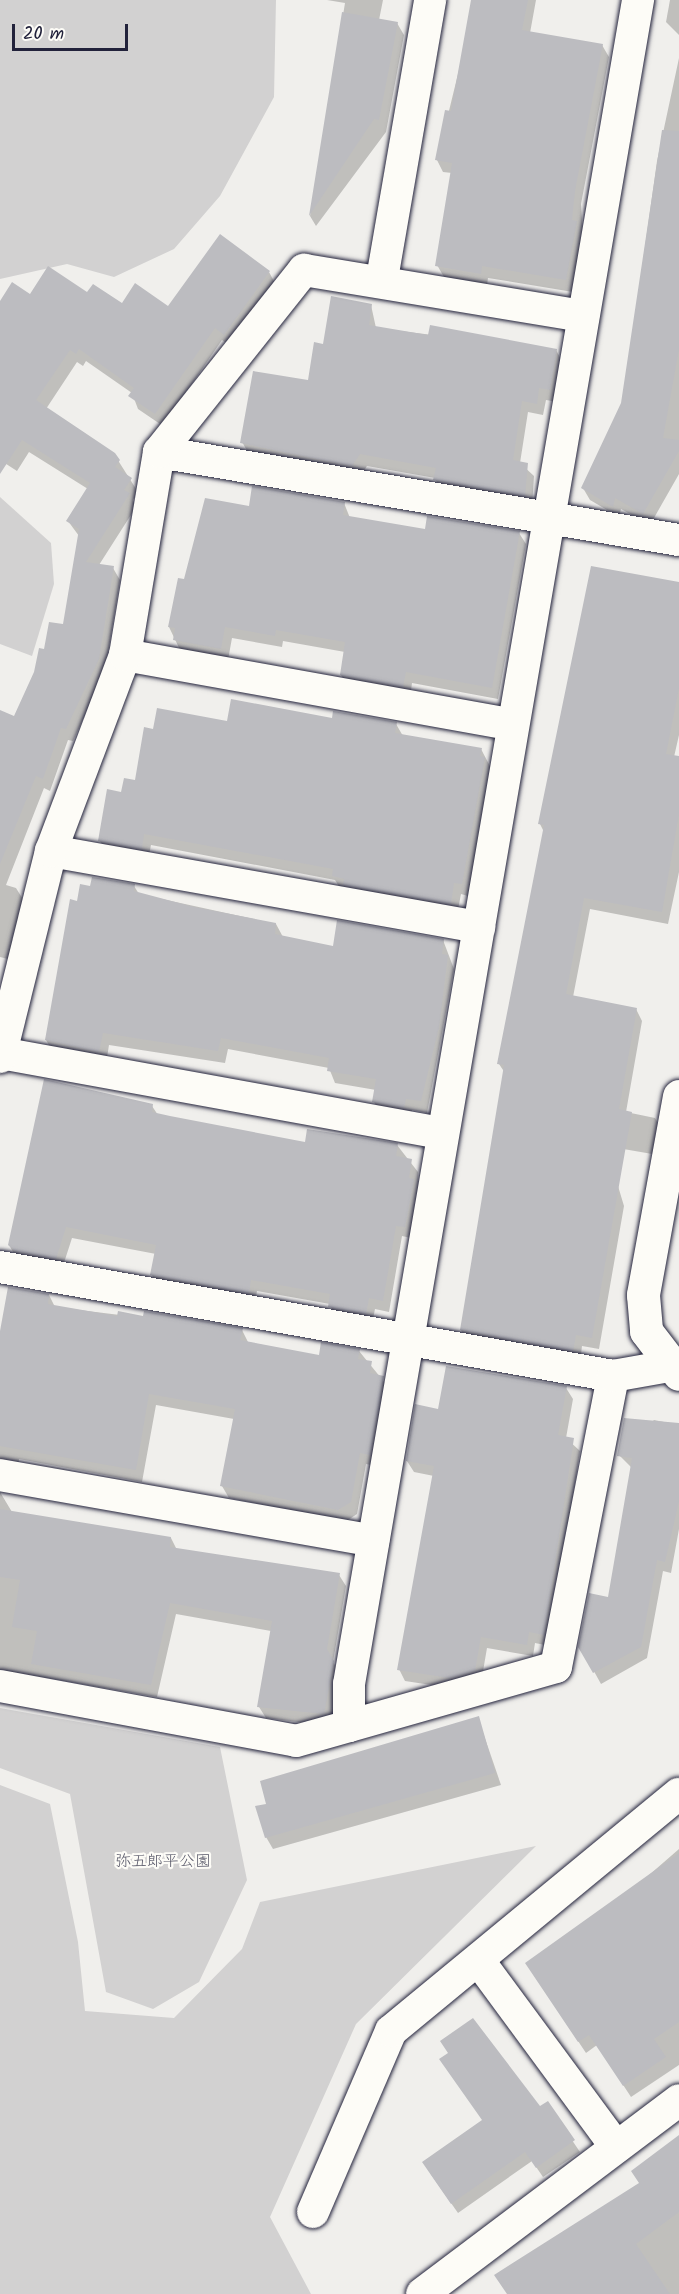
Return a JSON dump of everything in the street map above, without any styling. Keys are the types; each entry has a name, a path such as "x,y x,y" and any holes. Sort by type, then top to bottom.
{"street":[{"path":"382,279 430,0"},
{"path":"349,1726 349,1684 638,0"},
{"path":"443,1133 0,1055 51,851 125,655 159,452 304,270 382,279 583,316"},
{"path":"159,452 549,515 679,540"},
{"path":"125,655 513,725"},
{"path":"51,851 479,927"},
{"path":"0,1267 614,1376 674,1370 646,1331 643,1295 672,1172 679,1095"},
{"path":"0,1686 296,1742 556,1667 614,1376"},
{"path":"0,1475 373,1541"},
{"path":"313,2212 391,2031 479,1961 679,1794"},
{"path":"479,1961 616,2147"},
{"path":"422,2294 679,2100"}],"green space":[{"path":"0,0 276,0 274,97 220,196 174,249 114,277 67,264 0,279"},
{"path":"0,497 51,543 54,584 32,656 0,644"},
{"name":"弥五郎平公園","path":"0,1708 220,1747 247,1880 199,1982 153,2009 106,1992 70,1794 0,1768"},
{"path":"0,1785 50,1804 78,1942 85,2011 174,2018 242,1949 260,1902 536,1846 356,2024 270,2217 311,2294 0,2294"}],"building":[{"path":"471,0 528,0 522,30 603,44 575,191 572,220 577,221 566,280 482,266 481,274 435,266 452,163 435,160 445,110 451,111"},
{"path":"342,12 398,22 379,120 374,119 309,216"},
{"path":"662,130 679,131 679,349 663,438 679,440 679,451 643,514 615,498 613,507 581,488 621,403"},
{"path":"220,234 270,271 224,335 215,328 155,414 128,396 134,388 79,349 76,354 70,350 36,400 115,453 120,460 115,467 132,478 124,490 130,493 86,562 114,566 99,659 66,729 61,728 43,779 36,776 0,864 0,710 14,716 34,672 39,648 44,649 49,622 63,624 79,529 66,521 90,483 22,440 0,474 0,301 12,282 30,294 48,266 87,292 93,284 122,303 135,283 168,306"},
{"path":"331,296 372,304 369,325 428,335 430,325 557,349 550,390 539,388 537,404 522,401 513,460 528,463 525,496 433,480 436,468 360,454 352,466 240,443 253,371 308,380 314,342 323,344"},
{"path":"252,486 345,502 343,515 425,529 427,516 520,531 492,688 406,672 403,687 340,675 345,642 276,630 275,636 225,627 221,649 173,640 175,628 168,627 178,578 184,579 205,498 249,506"},
{"path":"591,566 679,582 679,688 666,754 679,756 679,814 662,912 584,898 566,994 637,1008 619,1109 632,1112 592,1338 576,1335 573,1351 460,1330 504,1065 497,1064 544,825 538,824"},
{"path":"231,699 332,718 333,711 397,722 395,733 482,748 480,756 485,757 462,884 454,883 451,904 343,885 344,879 332,876 333,869 144,834 142,849 98,841 107,789 121,792 124,778 135,780 144,727 153,729 157,708 227,721"},
{"path":"92,877 135,884 134,891 194,907 276,923 275,934 333,946 337,920 444,939 442,954 448,955 439,1027 421,1101 406,1099 404,1108 372,1102 376,1079 327,1071 329,1058 221,1038 218,1051 103,1033 99,1052 45,1040 70,899 77,901 80,884 90,886"},
{"path":"44,1079 153,1104 152,1112 305,1142 307,1129 398,1143 396,1156 412,1159 409,1178 414,1179 405,1227 396,1226 383,1301 369,1298 366,1314 328,1307 330,1294 251,1280 249,1293 150,1275 156,1245 66,1227 56,1259 15,1251 8,1245"},
{"path":"8,1287 49,1294 48,1304 117,1316 118,1311 143,1316 144,1311 243,1328 240,1340 319,1355 321,1342 360,1349 358,1359 372,1361 370,1373 384,1376 370,1455 360,1453 351,1502 338,1510 220,1486 235,1409 149,1394 136,1470 0,1446 0,1331"},
{"path":"446,1366 567,1386 558,1435 574,1438 544,1635 529,1632 527,1645 481,1637 475,1671 450,1678 397,1670 434,1466 406,1461 415,1404 438,1409"},
{"path":"624,1418 679,1423 679,1501 665,1562 657,1560 641,1647 593,1673 578,1647 589,1593 608,1597 632,1458 617,1456"},
{"path":"0,1509 171,1537 170,1547 340,1573 327,1649 334,1661 324,1714 257,1707 272,1621 170,1603 151,1685 31,1664 37,1631 12,1627 20,1580 0,1577"},
{"path":"479,1716 495,1773 265,1838 255,1806 266,1804 260,1781"},
{"path":"679,1853 679,2022 654,2039 666,2057 623,2086 589,2035 578,2042 525,1963"},
{"path":"473,2018 540,2106 548,2101 575,2140 536,2168 525,2152 451,2204 422,2162 482,2120 439,2059 448,2053 440,2041"},
{"path":"679,2135 679,2212 636,2244 670,2294 507,2294 494,2275 639,2183 631,2171"}]}
